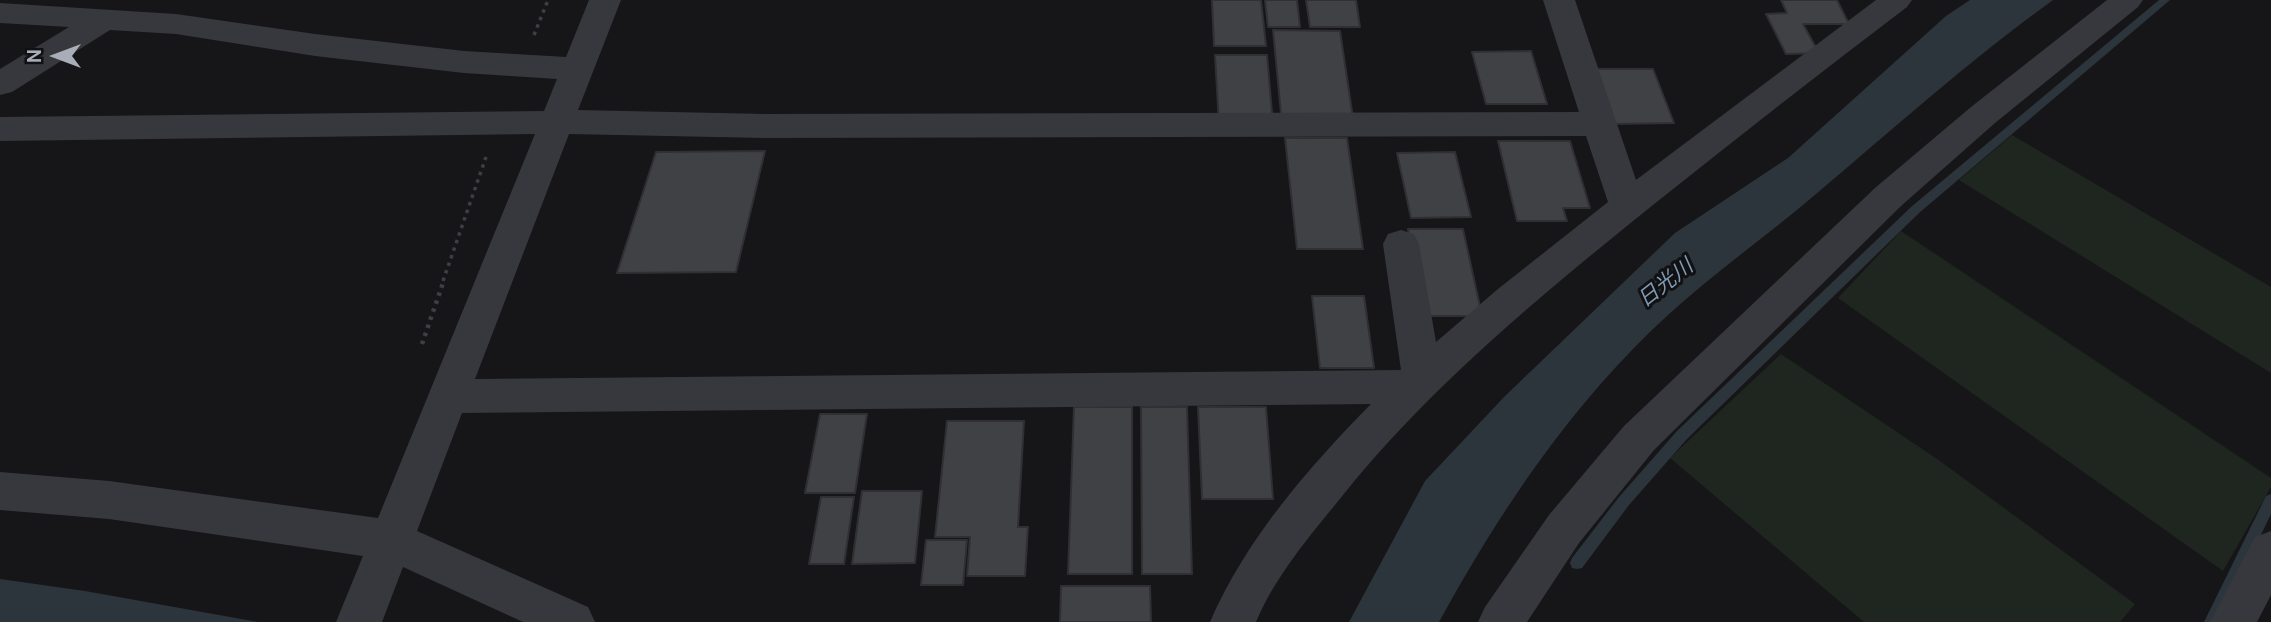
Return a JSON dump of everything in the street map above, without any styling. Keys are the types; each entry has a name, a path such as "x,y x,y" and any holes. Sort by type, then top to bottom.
{"street":[{"path":"359,622 559,123 605,0"},
{"path":"1559,0 1627,207"},
{"path":"1233,622 1265,562 1346,457 1420,385 1514,298 1748,111 1896,0"},
{"path":"1502,622 1564,529 1639,438 1888,197 1983,115 2127,0"},
{"path":"0,13 176,24 315,46 464,62 578,69"},
{"path":"0,84 107,18"},
{"path":"0,129 498,123 1037,127 1599,124"},
{"path":"1401,244 1420,385"},
{"path":"450,396 1420,385"},
{"path":"0,491 109,500 391,540 572,622"},
{"path":"2233,622 2271,551"}],"path":[{"path":"521,64 548,0"},
{"path":"418,355 498,123"}],"shaded area":[{"path":"2012,135 2271,287 2271,373 1959,180"},
{"path":"1901,231 2271,478 2271,487 2223,571 1838,298"},
{"path":"1781,354 1940,461 2135,604 2120,622 1864,622 1670,458"}],"water":[{"name":"日光川","path":"1970,0 2053,0 1962,70 1798,209 1704,284 1633,349 1570,421 1541,459 1488,539 1439,622 1349,622 1425,481 1505,396 1675,233 1788,158 1946,16"},
{"path":"0,579 85,591 258,622 0,622"}],"building":[{"path":"1212,0 1261,0 1266,46 1214,46"},
{"path":"1265,0 1297,0 1300,27 1268,27"},
{"path":"1306,0 1356,0 1360,27 1310,27"},
{"path":"1781,0 1837,0 1849,24 1803,24 1819,53 1786,54 1766,14 1787,13"},
{"path":"1273,30 1340,31 1354,125 1282,124"},
{"path":"1531,51 1547,104 1486,104 1472,52"},
{"path":"1215,55 1267,55 1273,124 1219,124"},
{"path":"1594,69 1653,69 1674,123 1613,124"},
{"path":"1285,138 1347,138 1363,249 1297,249"},
{"path":"1498,141 1570,141 1590,208 1563,208 1567,221 1517,221"},
{"path":"765,151 736,272 617,273 656,152"},
{"path":"1455,152 1471,217 1411,218 1397,153"},
{"path":"1408,229 1463,229 1482,316 1423,316"},
{"path":"1312,296 1364,296 1374,368 1320,368"},
{"path":"1074,407 1132,407 1132,574 1068,574"},
{"path":"1141,407 1187,407 1192,574 1142,574"},
{"path":"1198,407 1266,407 1273,499 1202,499"},
{"path":"820,414 867,414 855,493 805,493"},
{"path":"947,421 1024,421 1018,527 1028,527 1025,576 967,576 970,537 935,537"},
{"path":"862,491 922,491 915,563 852,564"},
{"path":"821,497 854,497 844,564 809,564"},
{"path":"926,540 967,540 963,585 921,585"},
{"path":"1061,586 1150,586 1151,622 1060,622"}],"waterway":[{"path":"1577,563 1624,501 1682,435 1915,210 2165,0"},
{"path":"2211,622 2271,500"}]}
